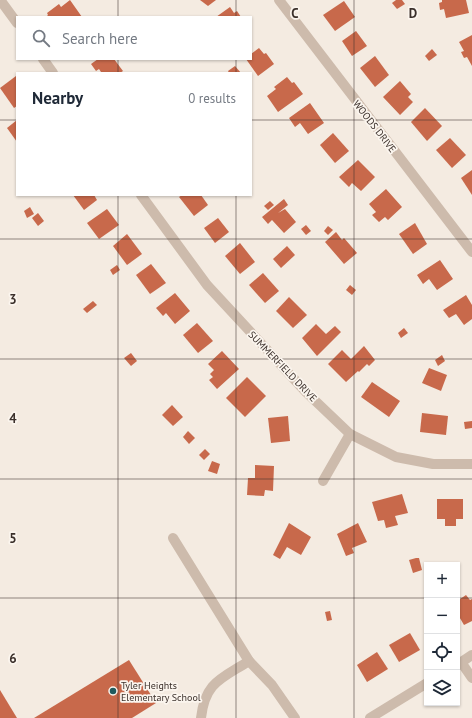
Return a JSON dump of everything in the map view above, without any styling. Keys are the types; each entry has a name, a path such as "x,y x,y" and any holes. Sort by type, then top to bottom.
{"street":[{"name":"WOODS DRIVE","path":"279,0 472,252"},
{"path":"1,1 16,22"},
{"path":"44,60 52,72"},
{"name":"SUMMERFIELD DRIVE","path":"142,196 206,285 308,393 350,434 396,457 433,464 472,464"},
{"path":"323,481 350,434"},
{"path":"173,538 248,661 272,685 290,716"},
{"path":"460,663 472,655"},
{"path":"201,718 203,702 208,689 248,661"},
{"path":"460,665 472,678"},
{"path":"370,718 424,685"}],"building":[{"path":"70,0 81,16 47,16 47,13 59,4 61,7"},
{"path":"200,0 216,0 208,6"},
{"path":"396,0 402,0 405,4 397,9 392,3"},
{"path":"442,0 466,0 469,13 446,18 444,9 440,10 439,3 442,2"},
{"path":"344,1 355,17 335,31 323,15"},
{"path":"230,7 234,13 237,11 240,16 217,16"},
{"path":"356,31 367,46 352,56 342,41"},
{"path":"472,35 472,66 467,57 464,58 461,52 464,51 459,42"},
{"path":"259,48 264,54 266,53 274,64 258,76 247,60 252,60 252,53"},
{"path":"432,49 437,55 429,61 425,56"},
{"path":"375,56 389,75 375,87 360,68"},
{"path":"97,60 115,60 123,71 101,72 99,69 96,71 91,64"},
{"path":"235,66 240,72 228,72"},
{"path":"16,76 16,107 14,108 0,88"},
{"path":"287,77 292,83 294,82 303,94 278,112 267,96 276,89 274,87"},
{"path":"400,81 411,94 408,97 413,102 400,115 383,97"},
{"path":"310,103 324,123 308,134 300,123 295,127 289,118"},
{"path":"425,108 442,126 427,141 411,122"},
{"path":"16,121 16,141 7,128"},
{"path":"333,133 349,151 335,163 320,145"},
{"path":"450,138 466,155 452,168 436,150"},
{"path":"358,160 375,177 361,191 352,183 349,187 339,177"},
{"path":"472,170 472,195 461,178"},
{"path":"386,189 402,207 388,220 385,217 379,222 372,215 376,212 369,204"},
{"path":"74,196 95,196 97,200 84,210"},
{"path":"202,196 208,205 194,216 179,197"},
{"path":"284,199 288,205 278,213 285,209 296,222 284,233 272,220 268,224 262,217"},
{"path":"270,201 274,205 268,210 264,206"},
{"path":"30,207 34,214 27,218 24,211"},
{"path":"107,209 119,225 99,239 87,223"},
{"path":"38,213 44,221 38,226 32,218"},
{"path":"218,218 229,232 215,243 204,228"},
{"path":"415,223 427,244 413,254 399,234"},
{"path":"306,225 311,231 306,235 301,229"},
{"path":"328,226 333,230 328,235 324,231"},
{"path":"336,232 342,240 344,238 357,253 344,264 325,242"},
{"path":"127,234 142,254 127,265 113,246"},
{"path":"240,243 255,262 240,274 225,256"},
{"path":"287,246 295,255 281,268 273,259"},
{"path":"440,260 453,279 437,290 429,279 423,284 417,275"},
{"path":"151,264 166,283 150,294 136,275"},
{"path":"117,265 120,270 113,275 110,270"},
{"path":"263,273 279,291 265,303 249,285"},
{"path":"350,285 356,290 352,295 346,290"},
{"path":"175,293 190,311 175,324 166,313 163,316 156,308"},
{"path":"466,295 472,305 472,319 464,325 456,314 449,318 443,310"},
{"path":"289,297 307,315 293,328 276,311"},
{"path":"93,301 97,305 87,313 83,309"},
{"path":"197,323 213,341 198,353 183,335"},
{"path":"316,324 326,334 335,326 341,332 317,356 302,338"},
{"path":"404,328 408,333 401,338 398,333"},
{"path":"364,346 375,360 369,366 367,364 346,382 328,364 342,350 351,359"},
{"path":"222,351 239,369 217,389 209,380 213,377 210,374 214,370 208,364"},
{"path":"131,353 137,361 131,366 124,358"},
{"path":"442,355 445,361 438,366 435,360"},
{"path":"429,368 447,375 441,391 422,383"},
{"path":"247,377 266,396 245,417 226,398"},
{"path":"372,382 400,401 389,417 361,397"},
{"path":"172,405 183,417 173,426 162,415"},
{"path":"422,413 448,416 446,435 420,432"},
{"path":"288,416 290,441 271,443 268,418"},
{"path":"472,421 472,428 465,429 464,422"},
{"path":"188,431 195,438 189,444 183,437"},
{"path":"205,449 210,454 204,460 199,455"},
{"path":"212,461 220,464 217,474 208,471"},
{"path":"255,465 274,466 273,491 265,490 264,496 247,495 248,478 255,478"},
{"path":"402,494 408,513 395,516 398,525 386,528 384,520 378,521 372,502"},
{"path":"437,499 463,499 463,519 456,519 456,526 445,526 445,519 437,519"},
{"path":"289,523 311,537 301,555 287,547 280,559 273,555"},
{"path":"358,523 367,542 352,548 354,553 346,556 337,534"},
{"path":"419,558 422,570 413,573 409,560"},
{"path":"466,595 470,600 472,599 472,621 464,625 460,618 460,599"},
{"path":"330,611 332,620 327,621 325,612"},
{"path":"410,633 420,650 399,662 389,645"},
{"path":"377,652 388,669 367,682 357,665"},
{"name":"Tyler Heights Elementary School","path":"129,660 156,703 132,718 34,718"},
{"path":"0,690 17,718 0,718"}],"place":[{"name":"Tyler Heights Elementary School","path":"113,691"}]}
